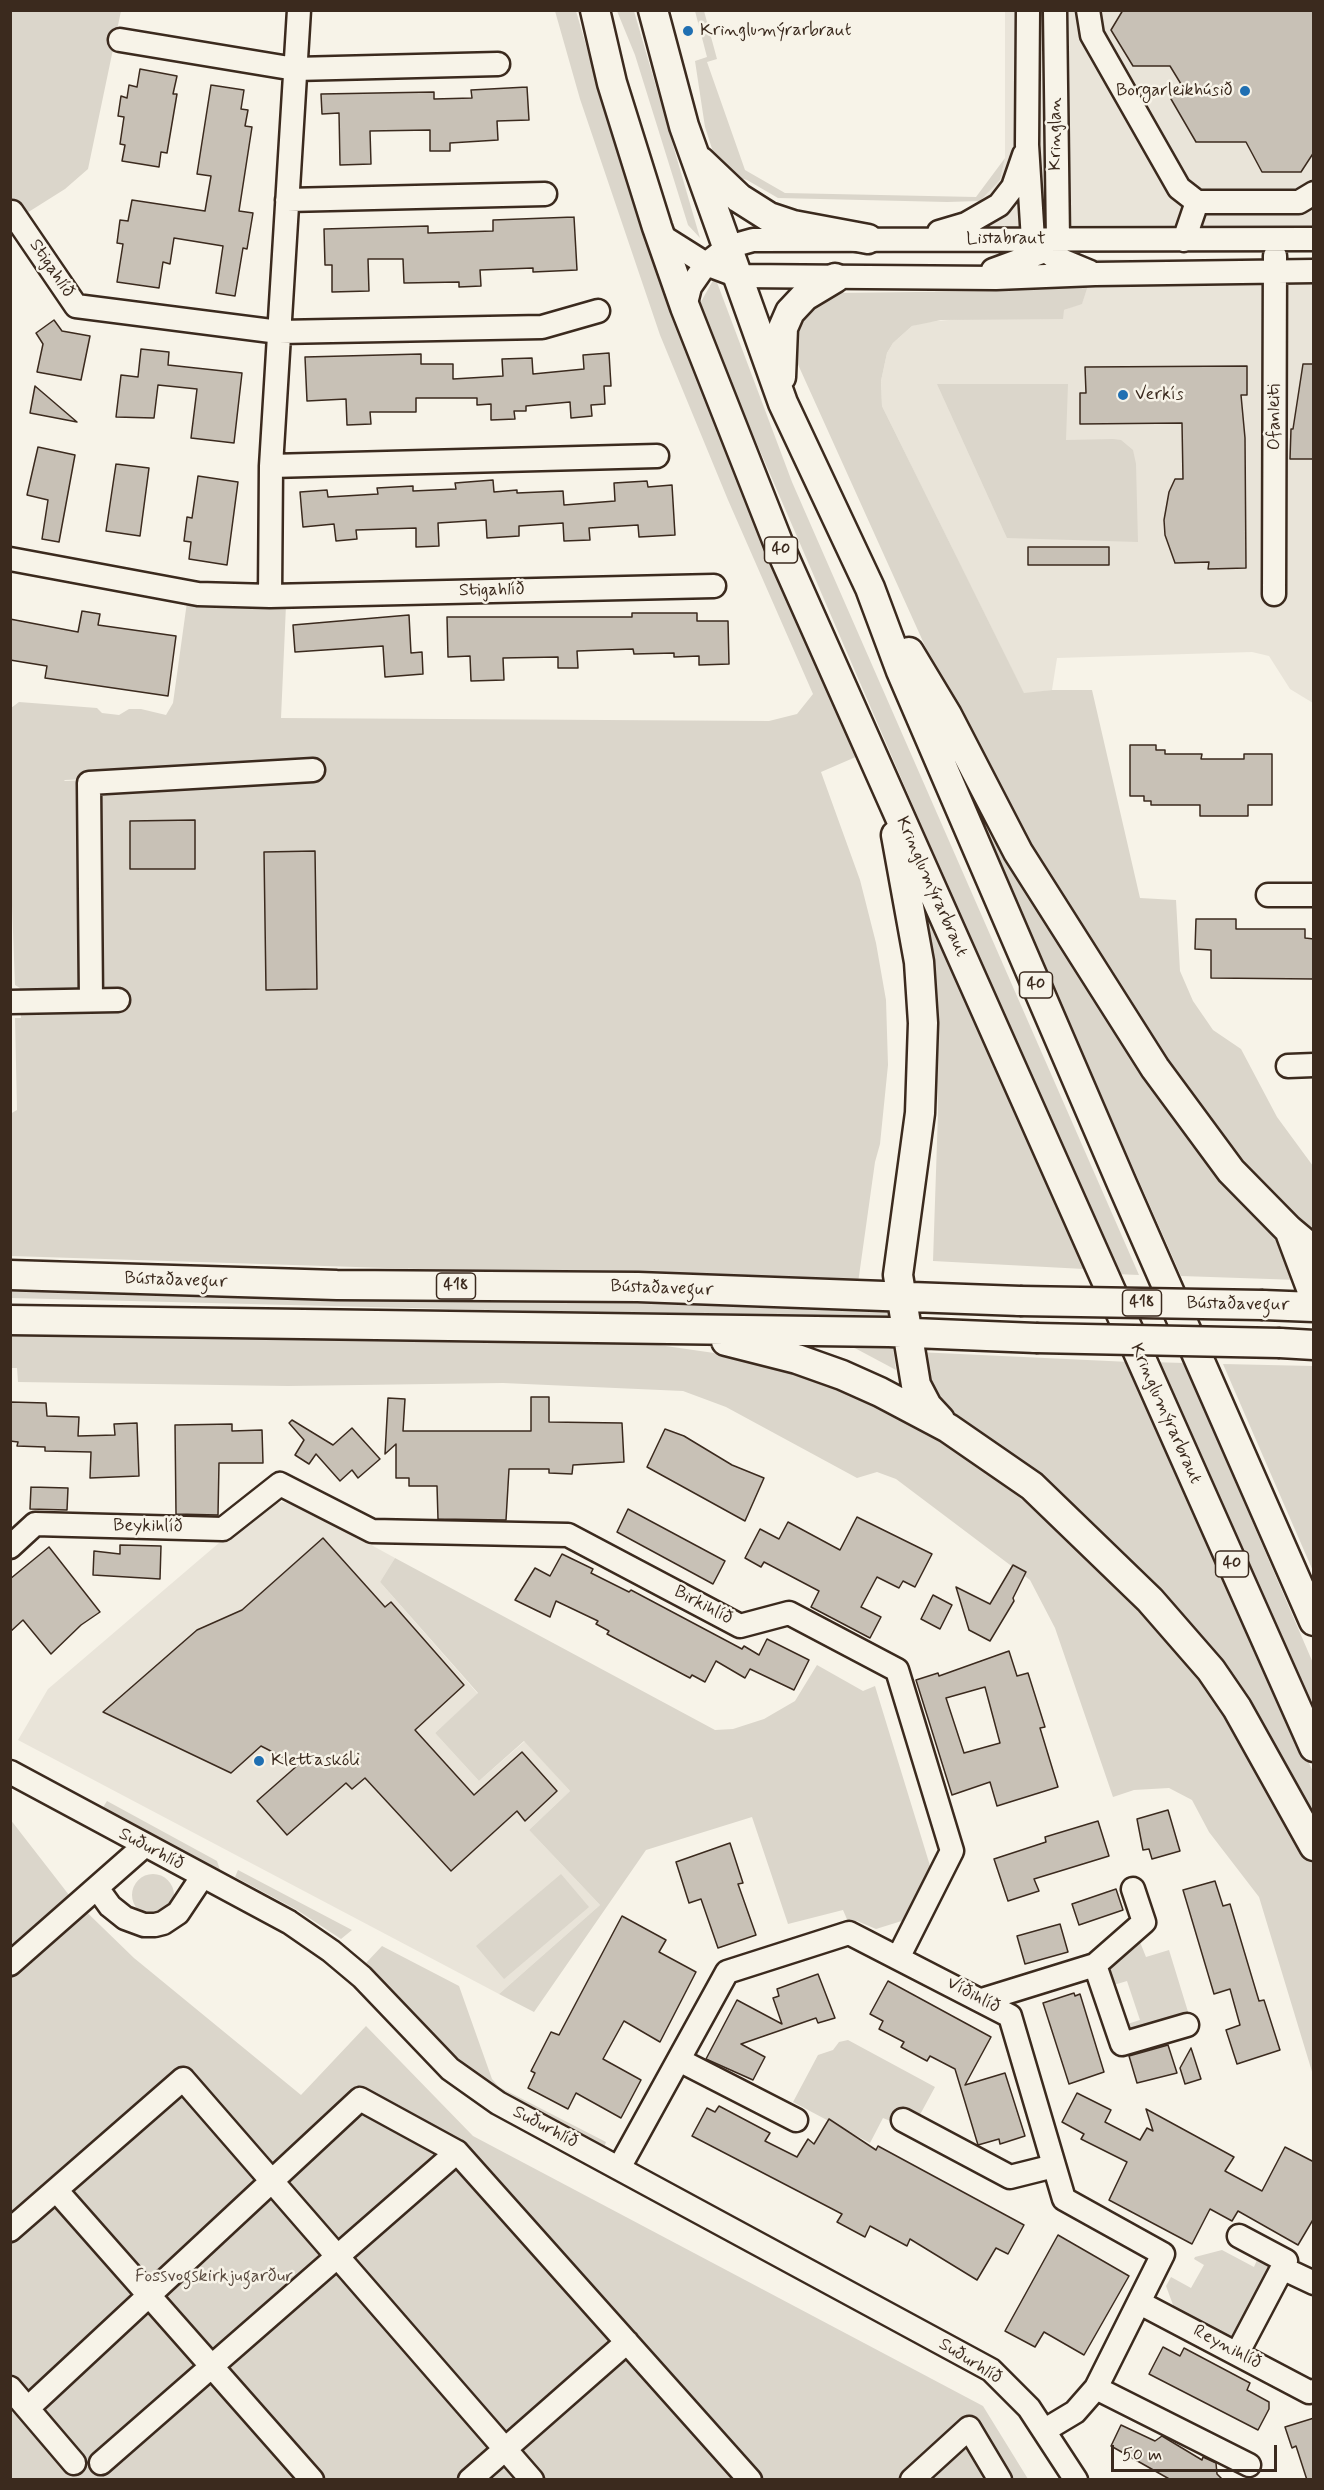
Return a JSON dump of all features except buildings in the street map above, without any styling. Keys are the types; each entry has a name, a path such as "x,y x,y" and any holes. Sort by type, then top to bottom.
{"main road":[{"name":"Kringlumýrarbraut","path":"595,10 612,83 660,235 685,307 781,550 1314,1747"},
{"name":"40","path":"653,10 694,155 717,256 738,276 783,403 870,588 934,747 1314,1621"},
{"path":"694,155 739,198 769,217 793,225 868,239"},
{"path":"783,403 780,371 783,328 790,312 805,296 835,278"},
{"path":"870,588 947,715 1018,852 1155,1068 1231,1172 1289,1230 1314,1251"},
{"path":"887,789 919,962 923,1023 920,1113 900,1254 901,1297 915,1385 927,1406 948,1428"},
{"path":"1289,1230 1314,1296"},
{"name":"Bústaðavegur","path":"10,1275 337,1285 638,1287 1020,1301 1314,1307"},
{"name":"Bústaðavegur","path":"10,1320 348,1327 641,1328 905,1333 1314,1345"},
{"path":"641,1328 730,1341 797,1359 842,1375 948,1428 1048,1501 1143,1592 1211,1670 1237,1708 1314,1846"}],"street":[{"path":"270,596 271,466 299,10"},
{"name":"Kringlan","path":"1028,10 1027,145 1045,244"},
{"name":"Kringlan","path":"1045,244 1055,10"},
{"path":"1088,10 1092,35 1179,188 1197,202 1299,202 1314,193"},
{"path":"120,40 295,69 498,64"},
{"path":"912,239 966,225 999,206 1013,187 1027,145"},
{"path":"287,200 545,194"},
{"path":"1184,240 1197,202"},
{"name":"Stigahlíð","path":"12,212 76,306 279,332 542,327 598,312"},
{"path":"660,235 717,256 690,287 685,307"},
{"name":"Listabraut","path":"717,256 753,240 912,239 1045,244 1314,239"},
{"name":"Ofanleiti","path":"1274,594 1275,240"},
{"path":"962,278 1023,261 1045,244 1095,274"},
{"name":"Listabraut","path":"738,276 962,278 1314,271"},
{"path":"271,466 657,456"},
{"name":"Stigahlíð","path":"10,559 176,591 270,596 714,586"},
{"path":"91,1000 90,783 313,770"},
{"path":"1268,895 1314,895"},
{"path":"10,1002 118,1000"},
{"path":"1288,1066 1314,1065"},
{"name":"Beykihlíð","path":"10,1547 35,1524 223,1529 280,1484"},
{"name":"Birkihlíð","path":"280,1484 372,1531 568,1535 740,1626 789,1612 897,1670 952,1851 898,1958"},
{"name":"Suðurhlíð","path":"10,1772 289,1922 331,1951 362,1977 450,2069 473,2086 619,2168 992,2370 1013,2389 1045,2430 1076,2480"},
{"path":"10,1964 144,1846"},
{"path":"97,1888 110,1906 125,1918 144,1925 155,1926 164,1923 178,1913 202,1877"},
{"path":"982,2000 1095,1965 1143,1922 1133,1889"},
{"name":"Víðihlíð","path":"619,2168 727,1972 849,1933 1010,2016 1064,2199 1163,2254 1096,2388 1075,2412 1045,2430"},
{"path":"1095,1965 1122,2044 1187,2025"},
{"path":"679,2060 796,2120"},
{"path":"10,2230 183,2079 532,2480"},
{"path":"28,2408 360,2099 457,2152 750,2480"},
{"path":"903,2120 1010,2177 1054,2166"},
{"path":"10,2388 28,2408 73,2471 88,2456 102,2471 213,2365 457,2152"},
{"path":"56,2190 213,2365 312,2480"},
{"path":"1237,2354 1286,2261 1239,2236"},
{"path":"1282,2268 1314,2283"},
{"name":"Reynihlíð","path":"1140,2302 1310,2392 1314,2391"},
{"path":"470,2480 627,2342"},
{"path":"1096,2388 1249,2465"},
{"path":"912,2480 969,2428 1000,2480"}],"shaded area":[{"path":"1005,11 1313,11 1313,249 978,250 980,201 1000,180 1005,158"},
{"path":"1088,259 1313,261 1313,703 1290,689 1269,656 1252,652 1057,658 1052,690 1024,694 882,406 881,381 887,353 893,343 912,326 925,322 1064,310 1082,303 1088,286"},
{"name":"Klettaskóli","path":"283,1502 304,1508 395,1558 380,1582 478,1694 435,1733 479,1781 525,1741 570,1791 529,1830 600,1905 499,1994 18,1740 48,1689 254,1513 270,1504"}],"green space":[{"path":"11,11 121,11 88,169 65,189 11,223"},
{"path":"555,11 576,11 604,107 664,291 858,756 821,772 860,880 876,943 886,1000 888,1065 880,1144 875,1162 858,1283 11,1256 10,1114 17,1110 15,1018 21,1018 20,988 15,985 10,852 11,708 19,702 97,708 102,713 119,715 129,709 141,709 166,715 173,703 187,602 244,608 286,605 281,718 769,721 797,714 813,694 728,500 660,335 580,99","holes":["325,768 326,771 64,781"]},
{"path":"617,11 634,11 700,238 688,225 635,55"},
{"path":"695,11 704,11 717,59 707,62 745,170 785,193 976,197 1005,158 1000,180 980,201 947,202 778,198 747,180 728,175 714,155 705,127 695,61 707,57"},
{"path":"715,277 792,482 1139,1275 1115,1274 698,307"},
{"path":"1088,286 1082,304 1064,310 1063,319 941,320 912,326 893,343 887,353 881,381 882,406 1024,693 1092,690 1140,898 1176,900 1180,971 1193,1001 1213,1030 1241,1049 1277,1117 1313,1166 1313,1238 1219,1145 1013,821 930,657 791,349 790,331 808,303 834,293 1000,291"},
{"path":"937,384 1068,384 1066,440 1121,440 1133,450 1136,464 1138,542 1007,538"},
{"path":"933,715 1191,1145 1287,1245 1299,1280 1181,1276"},
{"path":"910,867 1084,1269 933,1261 938,1112 935,1018"},
{"path":"10,1288 890,1307 890,1320 11,1298"},
{"path":"10,1334 631,1341 728,1355 786,1369 858,1397 940,1436 1034,1509 1132,1593 1185,1657 1246,1742 1313,1862 1313,2075 1259,1897 1209,1832 1192,1800 1169,1788 1134,1790 1113,1797 1055,1628 1030,1580 896,1479 877,1472 857,1478 726,1407 683,1391 503,1383 288,1386 18,1382 17,1368 11,1368"},
{"path":"851,1346 893,1348 896,1370"},
{"path":"917,1352 1130,1362 1313,1772 1313,1823 1124,1557 1048,1480 966,1421 940,1407"},
{"path":"1150,1362 1184,1363 1313,1663 1313,1702 1293,1679"},
{"path":"1223,1364 1313,1366 1313,1571"},
{"path":"395,1558 715,1730 733,1729 764,1719 795,1701 817,1665 863,1691 875,1686 931,1869 908,1919 876,1929 857,1921 849,1924 843,1910 788,1924 752,1817 646,1850 534,2012 499,1994 600,1905 529,1830 570,1791 524,1741 479,1781 435,1733 478,1693 380,1582"},
{"path":"107,1801 217,1861 220,1870 102,1809"},
{"name":"Fossvogskirkjugarður","path":"10,1819 69,1895 134,1958 301,2095 366,2026 473,2136 983,2406 1028,2479 11,2479"},
{"path":"238,1870 352,1930 341,1939 297,1910 235,1877"},
{"path":"153,1874 161,1875 168,1880 173,1887 173,1903 168,1910 161,1915 153,1916 145,1915 138,1910 133,1903 132,1895 133,1887 138,1880 145,1875"},
{"path":"561,1874 589,1907 504,1979 476,1946"},
{"path":"1140,1942 1146,1957 1169,1950 1189,2015 1130,2033 1121,2026 1140,2020 1127,1981 1107,1987 1102,1971 1129,1946"},
{"path":"382,1946 459,1986 492,2079 499,2087 606,2142 604,2148 479,2076 441,2043 366,1963"},
{"path":"848,2040 935,2087 916,2122 900,2125 883,2118 870,2143 793,2102 818,2055 833,2050 839,2042"},
{"path":"1222,2250 1254,2267 1260,2253 1271,2257 1275,2272 1242,2333 1226,2339 1176,2313 1166,2286 1171,2277 1191,2288 1204,2265 1194,2259 1195,2257"}],"place":[{"name":"Kringlumýrarbraut","path":"688,31"},
{"name":"Borgarleikhúsið","path":"1245,91"},
{"name":"Verkís","path":"1123,395"},
{"name":"Klettaskóli","path":"259,1761"}]}
